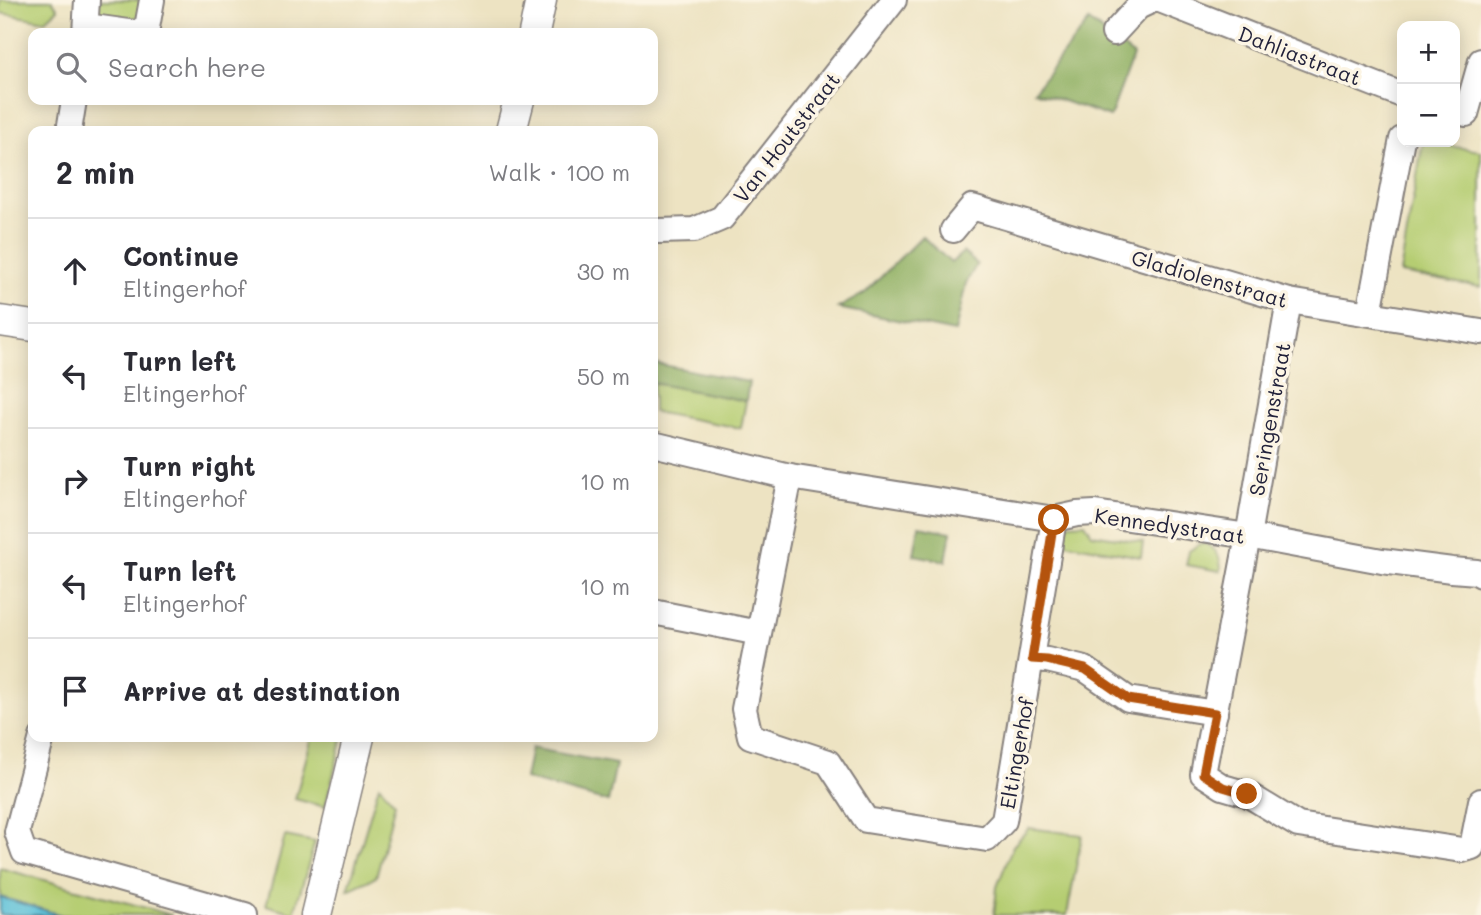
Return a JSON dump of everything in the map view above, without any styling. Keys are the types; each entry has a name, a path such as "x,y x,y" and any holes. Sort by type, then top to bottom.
{"street":[{"path":"85,28 88,0"},
{"path":"147,28 152,0"},
{"path":"535,28 541,0"},
{"name":"Van Houtstraat","path":"658,231 694,230 722,218 894,0"},
{"path":"1114,33 1138,7 1153,0"},
{"name":"Dahliastraat","path":"1160,0 1397,93"},
{"path":"1467,114 1481,61"},
{"path":"70,126 73,105"},
{"path":"512,126 518,105"},
{"path":"1369,313 1400,147"},
{"name":"Gladiolenstraat","path":"953,230 972,208 1289,301 1481,332"},
{"name":"Seringenstraat","path":"1248,536 1289,301"},
{"path":"0,321 28,325"},
{"name":"Kennedystraat","path":"658,444 790,477 1054,520 1095,513 1248,536 1382,561 1452,570 1480,565"},
{"name":"Eltingerhof","path":"790,477 744,709 750,736 828,762 866,820 987,839 1004,821 1054,520"},
{"path":"1248,536 1203,774 1223,787 1247,794 1298,825 1462,850 1472,847 1481,801"},
{"path":"658,613 759,633"},
{"path":"1032,659 1085,669 1128,699 1215,713"},
{"path":"41,742 17,832 24,852 245,915"},
{"path":"316,915 358,742"}],"green space":[{"path":"0,0 52,0 58,9 45,21 0,13"},
{"path":"99,0 139,0 142,4 139,16 130,21 91,16"},
{"path":"1089,21 1133,55 1110,117 1034,91"},
{"path":"1422,147 1455,147 1481,151 1481,287 1400,273"},
{"path":"922,236 951,263 963,252 977,264 966,283 955,332 838,308 865,293"},
{"path":"658,364 749,382 746,401 658,384"},
{"path":"658,384 746,401 741,428 658,413"},
{"path":"1085,523 1092,534 1143,542 1141,557 1065,543 1068,524"},
{"path":"919,526 951,532 946,561 914,555"},
{"path":"1201,543 1217,552 1221,571 1186,565 1189,551"},
{"path":"311,742 342,742 325,807 295,799"},
{"path":"531,748 616,764 608,802 525,779"},
{"path":"379,785 395,803 376,877 348,890"},
{"path":"1029,828 1082,835 1067,915 994,915 997,887 1013,846"},
{"path":"285,836 315,842 294,913 266,905"},
{"path":"0,868 172,915 61,915 0,897"}],"water":[{"path":"0,897 61,915 0,915"}],"route":[{"path":"1054,520 1032,659 1085,669 1128,699 1215,713 1203,774 1223,787 1247,794"}]}
